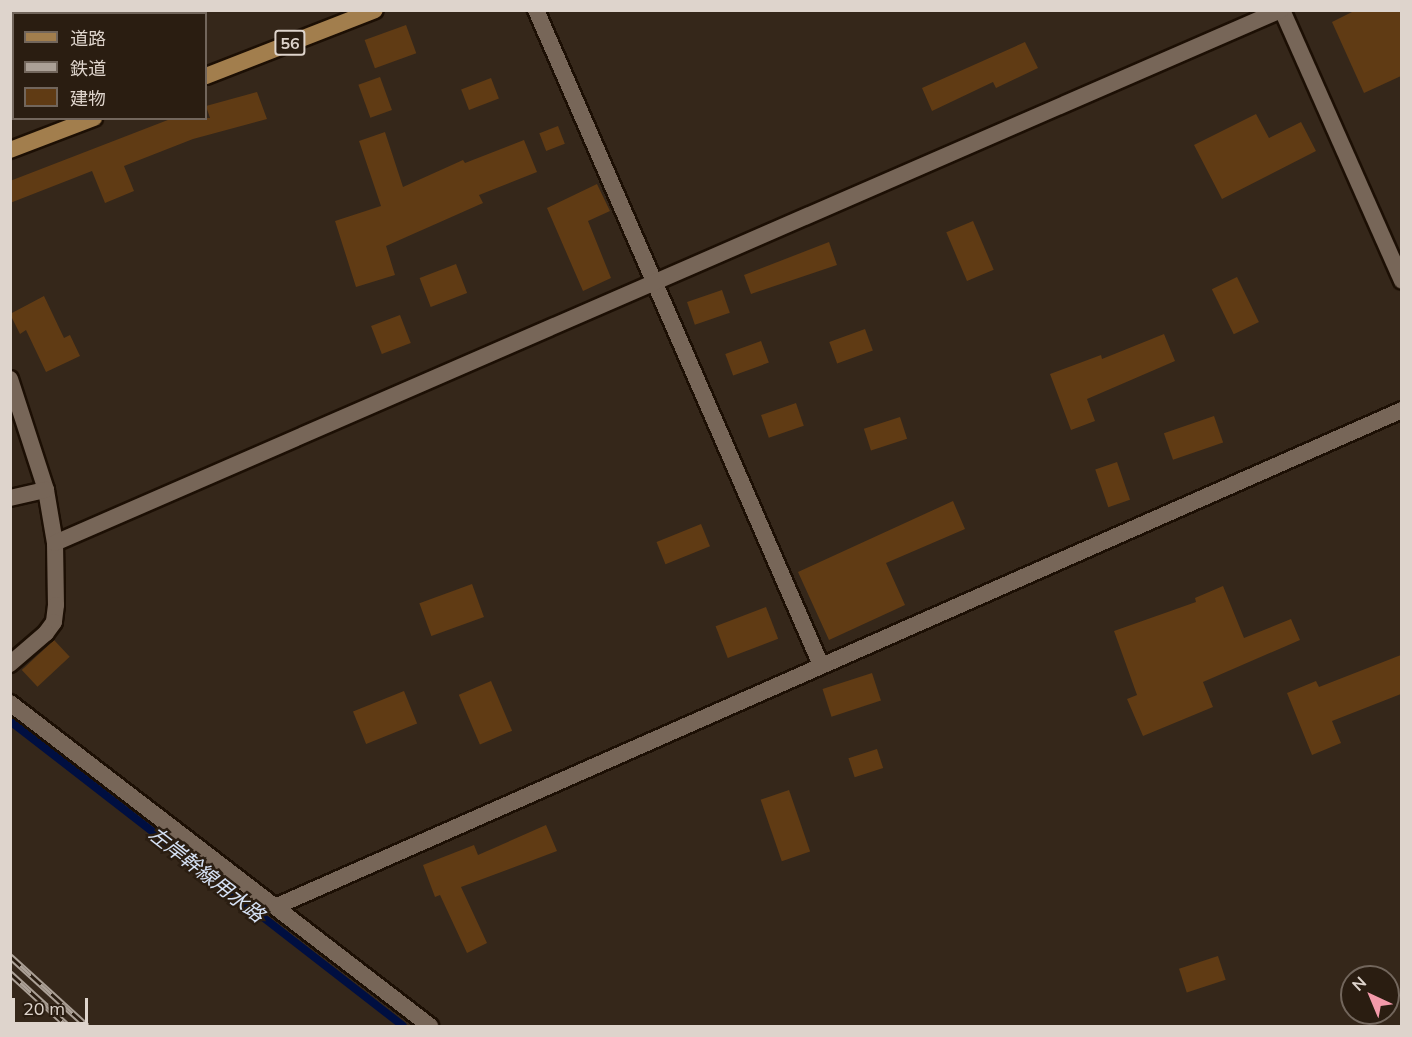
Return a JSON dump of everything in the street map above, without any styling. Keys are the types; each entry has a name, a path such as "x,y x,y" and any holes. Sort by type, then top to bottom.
{"main road":[{"name":"56","path":"207,76 375,10"},
{"path":"10,150 65,124 84,120"}],"street":[{"path":"536,10 821,665"},
{"path":"55,543 1281,10 1401,280"},
{"path":"10,379 46,490 55,543 54,622 10,664"},
{"path":"277,906 1401,410"},
{"path":"10,498 46,490"},
{"path":"10,703 277,906 430,1026"}],"building":[{"path":"1356,10 1401,10 1401,76 1364,93 1332,22"},
{"path":"406,25 416,53 375,68 365,40"},
{"path":"1025,42 1038,68 996,88 993,82 932,111 922,88"},
{"path":"380,77 392,110 370,118 358,85"},
{"path":"491,78 499,99 469,110 461,89"},
{"path":"257,92 267,119 193,139 124,166 134,191 105,203 92,171 10,203 10,181 168,120 207,120 210,118 207,106"},
{"path":"1256,114 1269,138 1301,122 1316,151 1222,199 1194,145"},
{"path":"558,126 565,144 546,151 539,133"},
{"path":"385,132 403,187 463,160 465,163 524,140 537,172 479,195 483,203 386,246 395,275 356,287 335,221 381,206 359,141"},
{"path":"597,184 610,211 588,221 611,278 583,291 547,208"},
{"path":"973,221 994,270 967,281 946,232"},
{"path":"829,242 837,265 751,294 744,275"},
{"path":"456,264 467,293 431,307 420,278"},
{"path":"1237,277 1259,322 1234,334 1212,289"},
{"path":"722,290 730,313 695,325 687,302"},
{"path":"44,296 64,338 70,335 80,356 46,372 26,330 20,334 10,314"},
{"path":"400,315 411,343 382,354 371,326"},
{"path":"865,329 873,351 837,364 829,342"},
{"path":"1164,334 1175,361 1087,399 1095,421 1071,430 1050,374 1101,355 1102,359"},
{"path":"761,341 769,363 733,376 725,354"},
{"path":"796,403 804,426 769,438 761,415"},
{"path":"1214,416 1223,442 1173,460 1164,433"},
{"path":"900,417 907,439 871,451 864,429"},
{"path":"1117,462 1130,500 1108,507 1095,469"},
{"path":"953,501 965,529 886,563 905,605 829,640 798,572"},
{"path":"701,524 710,546 665,564 656,542"},
{"path":"472,584 484,617 431,636 419,603"},
{"path":"1223,586 1244,638 1291,619 1300,640 1203,682 1213,707 1143,736 1127,699 1137,695 1114,631 1196,602 1195,598"},
{"path":"766,607 778,639 728,658 716,626"},
{"path":"54,640 70,657 38,687 22,670"},
{"path":"1401,655 1401,694 1332,721 1341,743 1312,755 1287,693 1316,681 1319,687"},
{"path":"872,673 881,701 832,717 823,689"},
{"path":"491,681 512,731 480,744 459,695"},
{"path":"404,691 417,723 366,744 353,712"},
{"path":"877,749 883,768 855,777 848,758"},
{"path":"789,790 810,851 782,861 761,800"},
{"path":"546,825 557,851 461,887 487,943 467,953 440,895 435,897 423,865 474,845 478,855"},
{"path":"1218,956 1226,980 1187,992 1179,969"}],"waterway":[{"name":"左岸幹線用水路","path":"10,721 403,1026"}],"railway":[{"path":"10,956 87,1026"},
{"path":"10,973 68,1026"}]}
